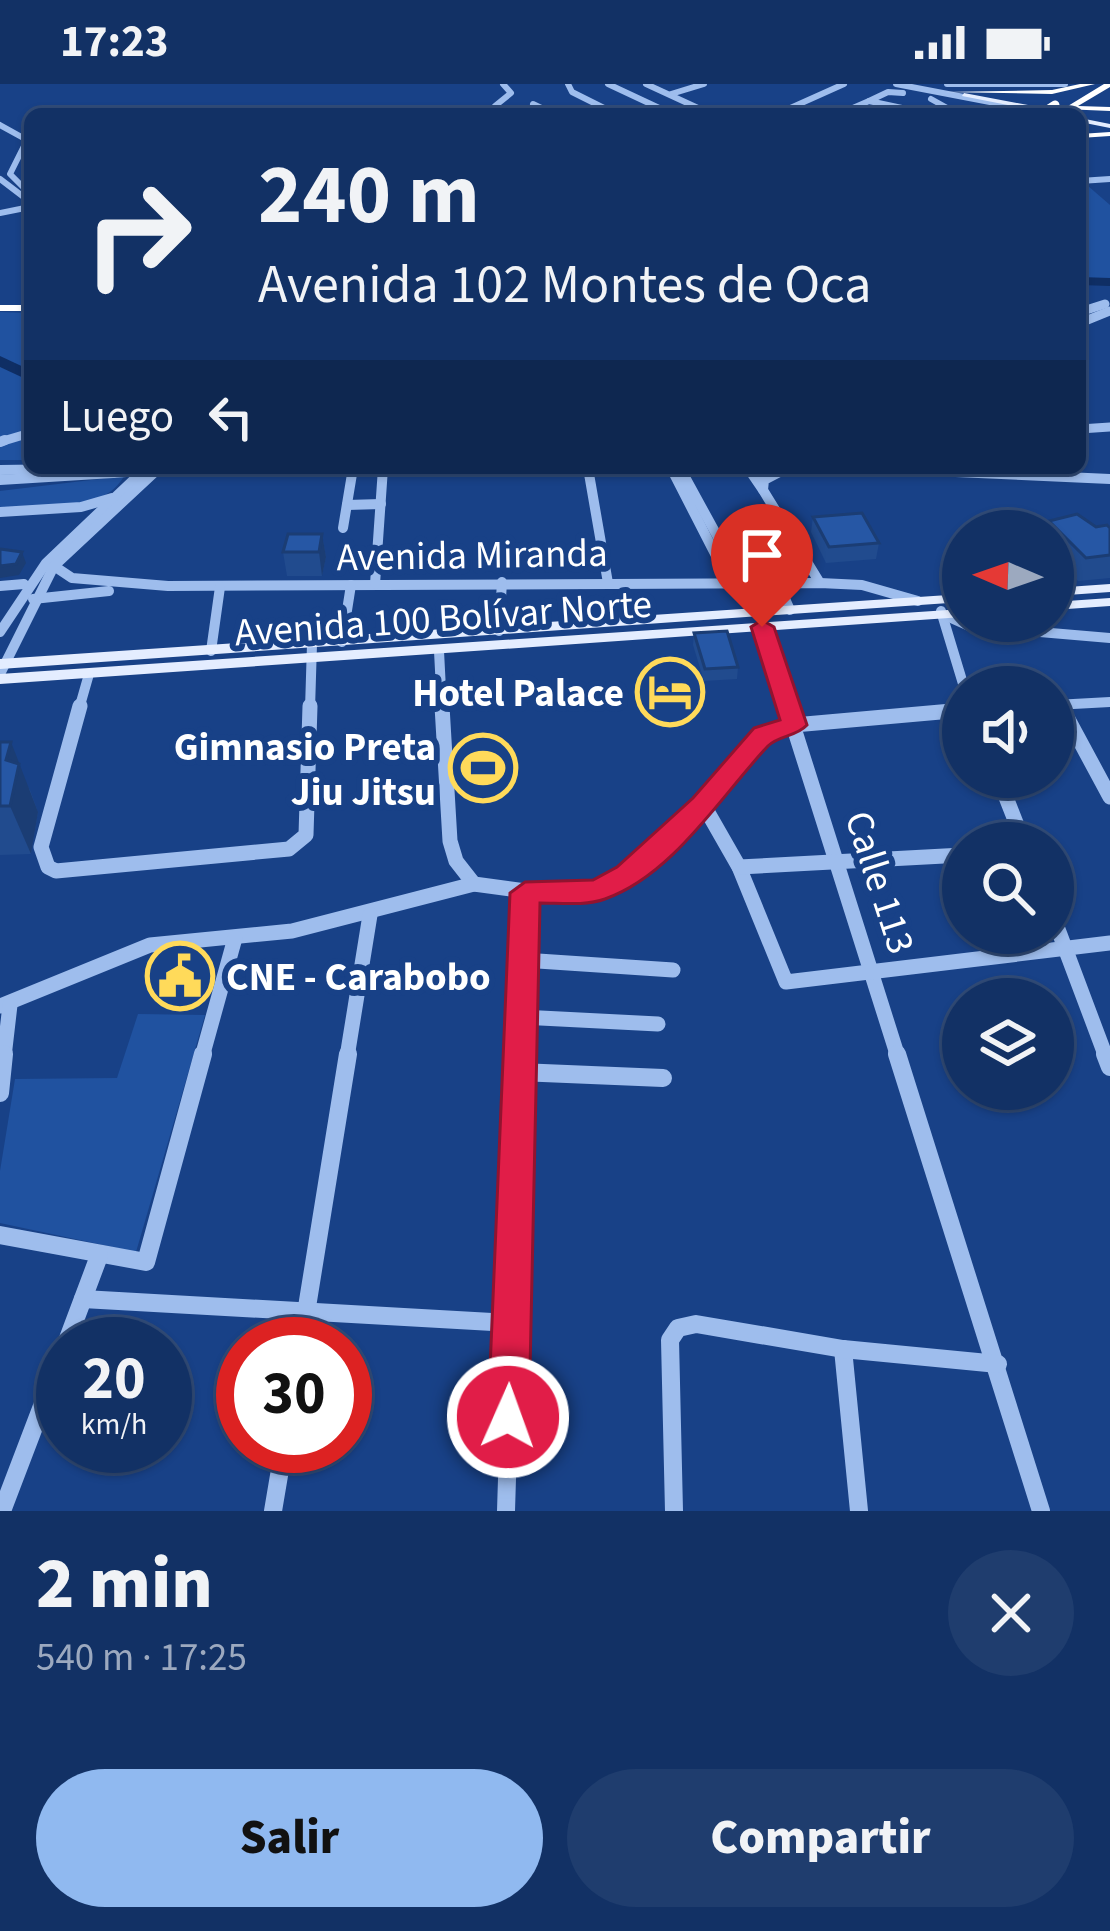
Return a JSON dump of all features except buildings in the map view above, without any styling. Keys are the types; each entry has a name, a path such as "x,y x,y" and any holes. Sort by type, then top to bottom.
{"highway":[{"path":"952,93 1052,92 1093,84"},
{"path":"1064,108 1093,84"},
{"path":"1065,108 1109,84 1110,119"},
{"path":"987,108 1016,107"}],"main road":[{"path":"952,93 1042,108"},
{"path":"1016,107 1027,108"},
{"path":"1074,591 1110,588"},
{"name":"Avenida 100 Bolívar Norte","path":"1,670 88,674 311,652 342,642 918,602 941,607"},
{"path":"1074,605 1110,602"},
{"name":"Avenida 100 Bolívar Norte","path":"1,670 211,651 439,650 762,627 941,607"}],"street":[{"path":"497,108 511,92 503,84"},
{"path":"568,84 576,94 603,108"},
{"path":"608,84 659,108"},
{"path":"646,84 698,108"},
{"path":"671,94 704,84"},
{"path":"896,84 952,93 1065,84"},
{"path":"908,84 1016,107"},
{"path":"792,108 845,85"},
{"path":"853,108 893,91 943,102 950,108"},
{"path":"868,101 901,108"},
{"path":"804,103 824,108"},
{"path":"532,104 541,108"},
{"path":"0,127 17,142 0,175 24,198"},
{"path":"24,146 10,174 24,195"},
{"path":"0,484 104,474"},
{"path":"0,632 6,605 24,584 140,474"},
{"path":"1,670 54,566 154,474"},
{"path":"343,528 352,474"},
{"path":"375,584 383,474"},
{"path":"589,474 608,583"},
{"path":"674,474 736,583"},
{"path":"683,474 736,583"},
{"path":"752,474 820,583"},
{"path":"764,490 764,480 776,474"},
{"path":"1012,474 1110,479"},
{"path":"1080,474 1110,494"},
{"path":"0,512 81,507 117,496"},
{"path":"347,505 381,504"},
{"name":"Avenida Miranda","path":"54,566 72,578 168,586 820,583 862,585 918,602"},
{"path":"499,631 502,582"},
{"path":"778,583 790,610"},
{"path":"0,586 24,584"},
{"path":"342,642 351,585"},
{"name":"Avenida Miranda","path":"34,599 168,586"},
{"path":"211,651 220,587"},
{"path":"941,607 969,626 1110,639"},
{"path":"941,607 958,666"},
{"name":"Calle 113","path":"762,627 875,972 1041,1511"},
{"path":"439,650 450,841 456,861 474,884"},
{"path":"88,674 41,847 48,867 56,871 301,844 306,835 311,652"},
{"path":"1074,704 1110,702"},
{"path":"0,1094 5,1006 150,945 235,938 370,915 474,884 525,893 597,890 628,875 703,804 764,734 794,725 942,712"},
{"path":"1074,735 1110,797"},
{"path":"703,804 740,867 780,977 793,982 1013,954"},
{"path":"740,867 942,856"},
{"path":"506,1511 525,893"},
{"path":"306,1317 370,915"},
{"path":"0,1234 99,1256 146,1261 235,938"},
{"path":"1074,946 1110,943"},
{"path":"1069,954 1110,1067"},
{"path":"523,960 673,970"},
{"path":"1091,1016 1110,1015"},
{"path":"521,1018 658,1024"},
{"path":"519,1072 663,1078"},
{"path":"76,1317 99,1256"},
{"path":"83,1299 511,1323"},
{"path":"674,1511 670,1340 678,1328 696,1324 843,1349 998,1364"},
{"path":"843,1349 860,1511"},
{"path":"2,1511 36,1421"},
{"path":"273,1511 279,1473"}],"shaded area":[{"path":"1086,184 1110,205 1110,280 1086,278"},
{"path":"0,312 24,313 24,460 0,460"},
{"path":"124,476 102,497 86,502 0,509 0,491"},
{"path":"138,1014 205,1015 136,1252 0,1223 0,1171 15,1079 117,1078"}],"waterway":[{"path":"1086,281 1110,282"},
{"path":"0,361 24,373"}],"place":[{"name":"Hotel Palace","path":"670,692"},
{"name":"Gimnasio Preta Jiu Jitsu","path":"483,768"},
{"name":"CNE - Carabobo","path":"180,976"}],"route":[{"path":"508,1417 525,893 597,890 628,875 703,804 764,734 794,725 762,627"}]}
